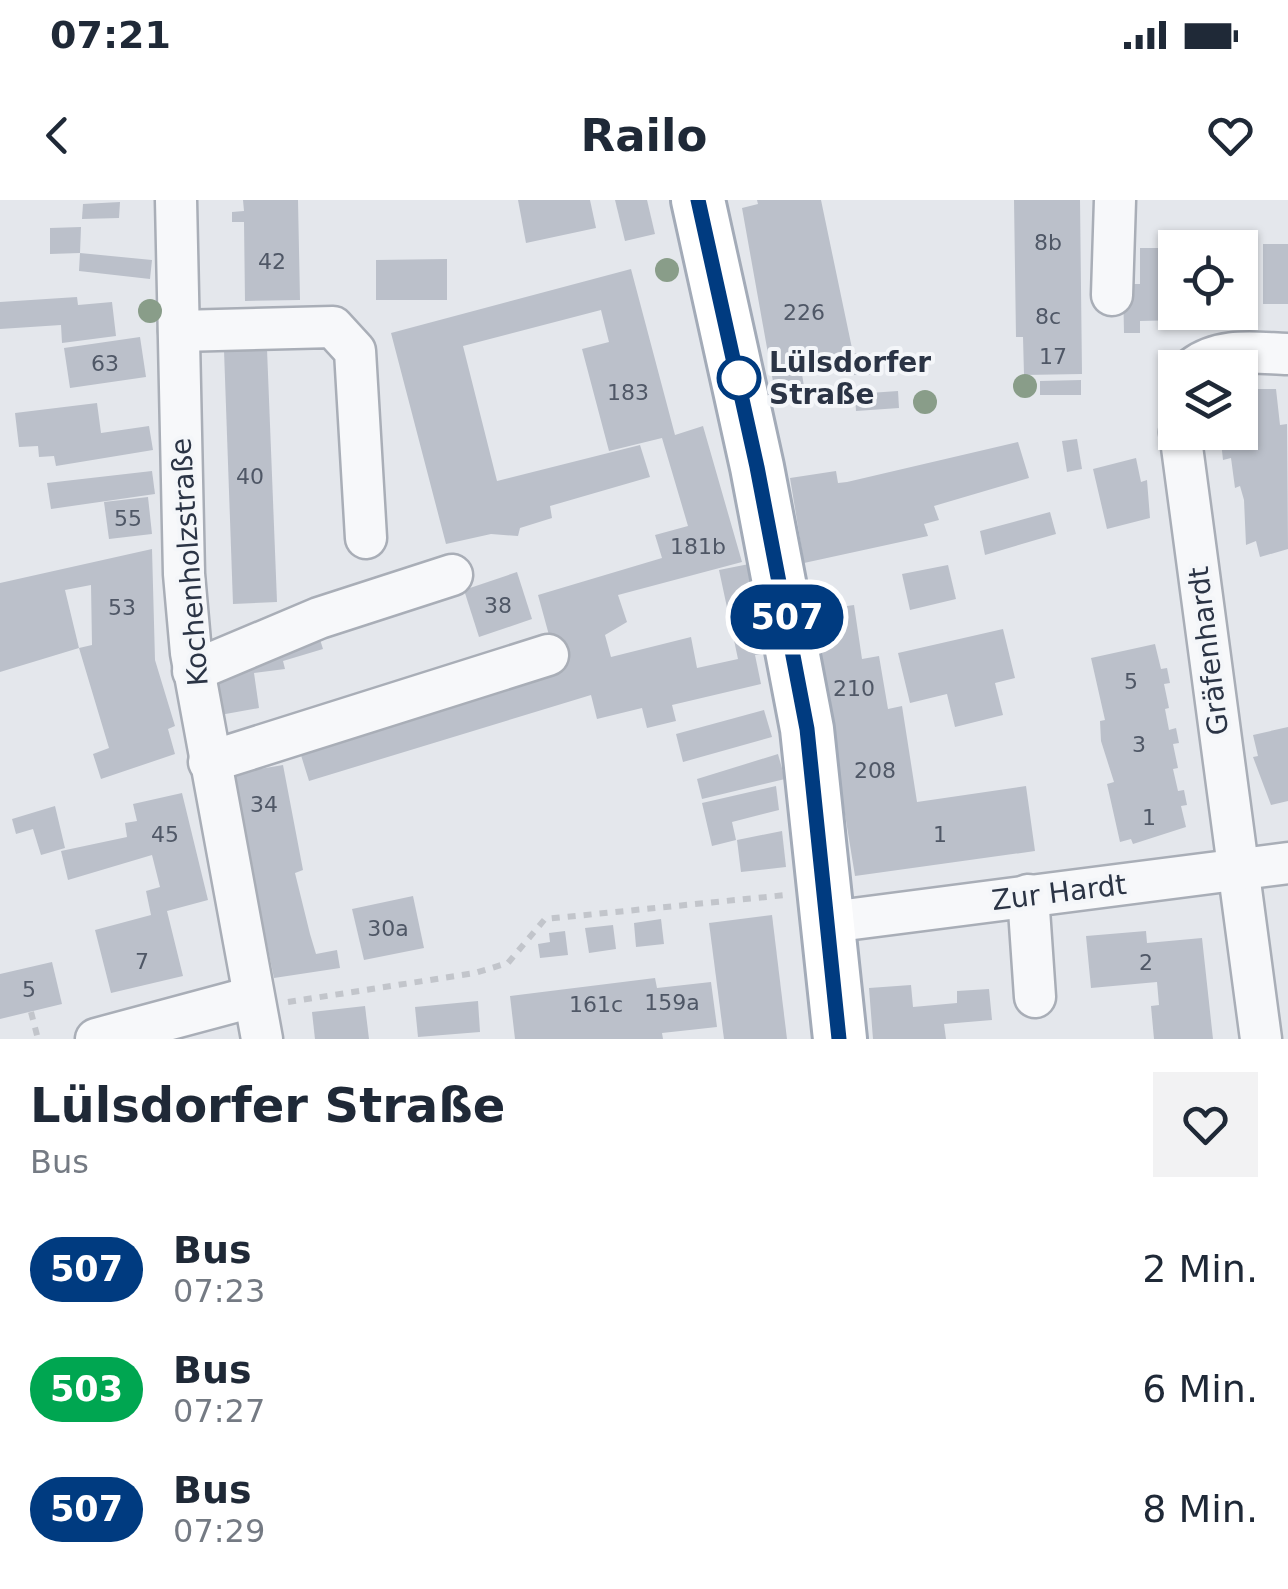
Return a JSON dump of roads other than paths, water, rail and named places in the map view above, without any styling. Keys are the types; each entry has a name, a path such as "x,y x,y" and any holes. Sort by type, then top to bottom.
{"main road":[{"path":"698,200 791,638 828,907 840,1039"}],"street":[{"name":"Kochenholzstraße","path":"176,200 184,574 192,662 262,1039"},
{"path":"1112,295 1115,200"},
{"path":"178,331 333,327 344,337 355,351 366,538"},
{"path":"1258,354 1288,354"},
{"name":"Gräfenhardt","path":"1182,450 1217,699 1218,743 1261,1039"},
{"path":"192,662 452,575"},
{"path":"192,662 303,610 312,596"},
{"path":"208,762 548,655"},
{"name":"Zur Hardt","path":"828,907 1028,896 1288,863"},
{"path":"1028,896 1036,997"},
{"path":"96,1039 252,997"}],"place":[{"name":"Lülsdorfer Straße","path":"739,378"}]}
